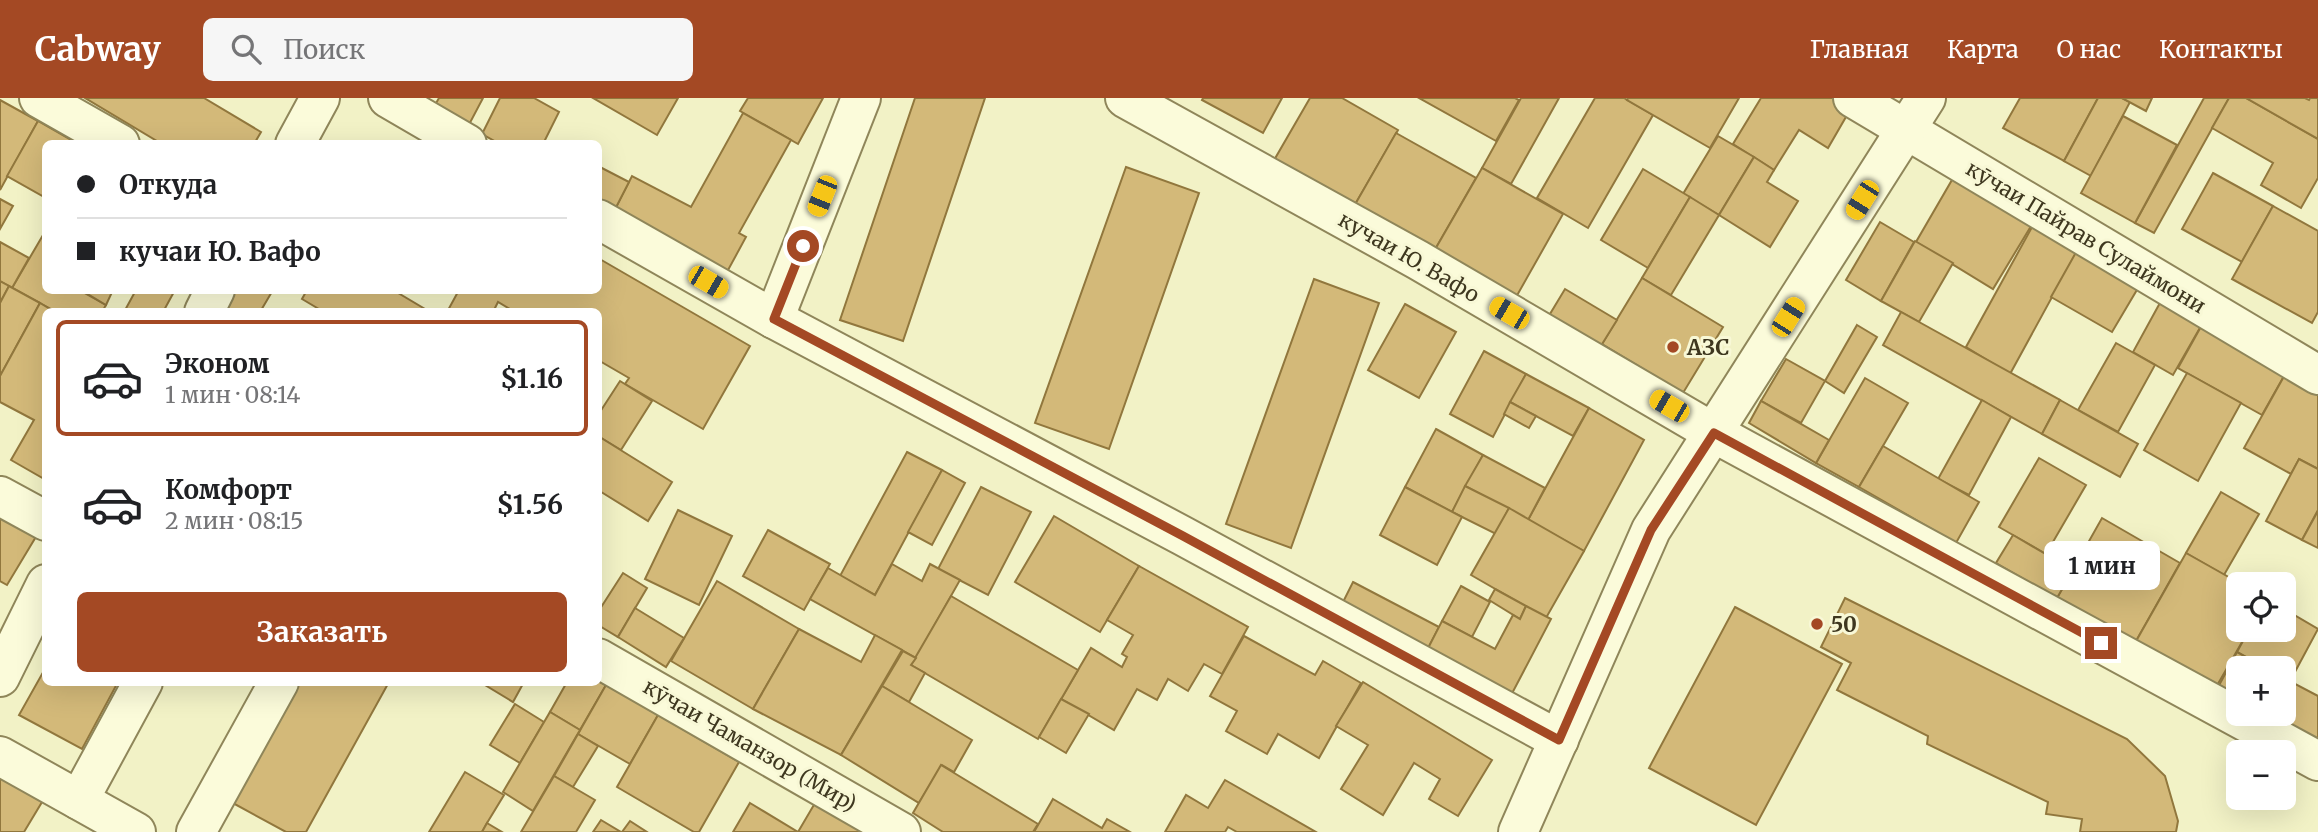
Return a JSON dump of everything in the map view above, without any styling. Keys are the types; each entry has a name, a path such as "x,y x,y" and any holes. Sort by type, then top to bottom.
{"street":[{"path":"39,98 114,140"},
{"path":"297,140 320,98"},
{"path":"388,98 460,140"},
{"path":"774,319 861,98"},
{"name":"кучаи Ю. Вафо","path":"1125,98 1418,260 1714,433 2318,761"},
{"name":"кӯчаи Пайрав Сулаймони","path":"1853,98 2318,375"},
{"path":"1518,832 1651,530 1927,98"},
{"path":"602,221 774,319 1559,740"},
{"path":"0,496 42,519"},
{"path":"0,677 42,592"},
{"name":"кӯчаи Чаманзор (Мир)","path":"602,660 901,832"},
{"path":"79,800 141,686"},
{"path":"196,832 277,686"},
{"path":"0,756 136,832"}],"building":[{"path":"85,98 204,98 261,132 256,140 155,140"},
{"path":"439,98 483,98 463,136 428,117"},
{"path":"500,98 534,98 559,112 545,140 493,140 482,134"},
{"path":"593,98 678,98 657,135"},
{"path":"748,98 823,98 798,144 740,111"},
{"path":"915,98 985,98 903,341 840,320"},
{"path":"1282,98 1263,133 1202,100"},
{"path":"1310,98 1342,98 1398,130 1353,208 1273,162"},
{"path":"1419,98 1515,98 1519,100 1496,141"},
{"path":"1521,98 1559,98 1511,184 1482,168"},
{"path":"1595,98 1624,98 1653,115 1588,228 1537,198"},
{"path":"1739,98 1710,148 1627,100"},
{"path":"1761,98 1846,98 1854,103 1828,148 1799,130 1774,170 1733,144"},
{"path":"2020,98 2098,98 2064,161 2003,128"},
{"path":"2098,98 2122,98 2130,102 2091,176 2064,161"},
{"path":"2122,98 2152,98 2146,111"},
{"path":"2204,98 2229,98 2154,233 2135,223"},
{"path":"2229,98 2246,98 2318,139 2318,178 2301,208 2261,185 2273,163 2212,128"},
{"path":"2246,98 2318,98 2318,139"},
{"path":"0,100 38,121 0,190"},
{"path":"743,113 791,140 739,233 746,237 721,283 609,221 632,176 691,207"},
{"path":"2123,116 2177,145 2135,223 2081,193"},
{"path":"38,121 71,140 42,140 42,196 7,176"},
{"path":"1396,133 1476,178 1433,253 1353,208"},
{"path":"1718,136 1754,157 1719,215 1683,194"},
{"path":"1754,157 1774,170 1767,182 1798,201 1770,247 1719,215"},
{"path":"1963,161 2042,208 1993,289 1916,242"},
{"path":"1126,167 1199,193 1109,449 1035,423"},
{"path":"602,168 629,182 609,221 602,218"},
{"path":"1482,168 1563,214 1515,299 1433,253"},
{"path":"1643,169 1690,197 1648,268 1601,240"},
{"path":"2213,173 2273,206 2242,262 2182,229"},
{"path":"1690,197 1719,215 1671,295 1642,278"},
{"path":"0,199 13,206 0,229"},
{"path":"2273,206 2318,231 2318,312 2312,323 2232,279"},
{"path":"2042,209 2087,233 2010,374 1966,347"},
{"path":"1880,222 1914,242 1881,301 1846,280"},
{"path":"42,237 42,294 86,294 106,305 104,308 49,308 12,288"},
{"path":"1915,241 1953,263 1919,322 1881,301"},
{"path":"0,242 29,258 12,288 0,281"},
{"path":"2079,247 2141,283 2112,332 2051,297"},
{"path":"602,260 750,346 703,429 625,384 629,378 602,362 602,308 508,308 498,302 495,308 449,308 457,294 602,294"},
{"path":"1642,278 1723,327 1683,393 1602,344"},
{"path":"1314,279 1379,303 1291,548 1226,524"},
{"path":"0,281 9,286 0,303"},
{"path":"2172,281 2213,305 2173,375 2133,352"},
{"path":"9,286 40,303 0,376 0,303"},
{"path":"1565,289 1617,320 1599,349 1547,319"},
{"path":"88,294 111,294 106,305"},
{"path":"134,294 173,294 165,308 126,308"},
{"path":"231,294 271,294 262,308 223,308"},
{"path":"305,294 400,294 423,308 317,308 302,299"},
{"path":"40,303 48,308 42,308 42,478 11,460 34,420 0,402 0,376"},
{"path":"1405,304 1456,332 1419,398 1368,370"},
{"path":"2213,305 2297,353 2262,415 2178,368"},
{"path":"1901,312 2060,400 2042,434 1883,345"},
{"path":"1857,325 1877,337 1844,393 1825,381"},
{"path":"2116,343 2155,365 2118,432 2078,410"},
{"path":"1484,351 1526,374 1493,437 1450,414"},
{"path":"2297,353 2318,364 2318,469 2299,459 2291,474 2244,448"},
{"path":"1786,359 1825,381 1801,423 1761,401"},
{"path":"2187,373 2241,403 2198,481 2144,450"},
{"path":"1526,374 1589,408 1573,436 1510,402"},
{"path":"1865,378 1908,403 1859,487 1816,463"},
{"path":"620,381 652,401 621,450 602,438 602,409"},
{"path":"1982,400 2011,417 1969,495 1938,479"},
{"path":"2060,400 2138,444 2120,477 2042,434"},
{"path":"1761,401 1829,440 1816,463 1749,423"},
{"path":"1510,402 1536,416 1529,428 1504,414"},
{"path":"1589,408 1644,440 1584,551 1528,520"},
{"path":"1436,429 1483,455 1452,512 1405,487"},
{"path":"602,438 672,482 648,521 602,492"},
{"path":"1883,446 1979,502 1956,543 1859,487"},
{"path":"907,452 942,470 875,595 840,576"},
{"path":"1483,455 1545,488 1528,520 1465,486"},
{"path":"2039,458 2086,485 2046,554 1999,527"},
{"path":"2299,459 2318,469 2318,510 2302,540 2266,521"},
{"path":"942,470 965,483 932,545 908,532"},
{"path":"1465,486 1509,508 1496,534 1452,512"},
{"path":"981,487 1031,512 988,595 938,569"},
{"path":"1405,487 1462,517 1437,565 1380,535"},
{"path":"2221,492 2259,514 2224,575 2186,553"},
{"path":"0,506 40,530 7,585 0,581"},
{"path":"1509,508 1584,551 1546,618 1471,575"},
{"path":"678,510 732,536 699,605 645,579"},
{"path":"2318,511 2318,548 2302,540"},
{"path":"1054,516 1139,566 1100,632 1015,582"},
{"path":"2102,518 2180,563 2135,643 2057,598"},
{"path":"768,530 830,564 804,610 743,576"},
{"path":"2013,535 2073,570 2057,598 1996,563"},
{"path":"2186,553 2226,576 2226,642 2242,642 2234,656 2226,656 2226,670 2215,689 2135,643"},
{"path":"892,564 922,581 930,564 960,580 916,658 810,599 828,568 875,595"},
{"path":"1139,566 1248,627 1222,674 1204,664 1188,691 1168,679 1157,700 1137,689 1114,730 1061,699 1091,648 1122,667 1127,657 1122,654 1133,635 1107,620"},
{"path":"623,573 647,588 618,637 602,627 602,606"},
{"path":"717,581 799,629 753,709 671,661"},
{"path":"1353,582 1439,627 1423,658 1337,614"},
{"path":"1461,586 1490,602 1472,637 1442,621"},
{"path":"1495,589 1526,606 1520,619 1489,600"},
{"path":"951,596 1078,670 1038,739 911,665"},
{"path":"1845,598 2127,739 2165,776 2178,821 2176,832 2080,832 2082,819 2046,814 2048,802 1927,744 1928,736 1837,690 1851,663 1821,647"},
{"path":"1526,606 1551,619 1507,703 1423,658 1442,621 1495,649 1513,615 1520,619"},
{"path":"1735,607 1842,664 1756,825 1649,768"},
{"path":"635,608 684,638 666,667 618,637"},
{"path":"2296,616 2318,629 2296,670 2296,656 2244,656 2237,652 2242,642 2296,642"},
{"path":"799,629 861,662 875,635 902,650 841,755 753,709"},
{"path":"1244,636 1315,675 1323,661 1361,683 1319,758 1278,734 1267,754 1226,731 1237,711 1210,696"},
{"path":"903,651 916,658 911,665 925,673 909,702 882,686"},
{"path":"2226,672 2226,694 2217,689"},
{"path":"42,674 42,686 116,686 82,749 19,715"},
{"path":"1363,682 1492,760 1458,816 1429,799 1440,779 1414,763 1383,815 1341,789 1368,745 1336,726"},
{"path":"2296,684 2318,696 2318,744 2285,726 2296,726"},
{"path":"606,685 580,730 550,712 565,686"},
{"path":"606,685 658,715 630,764 578,734"},
{"path":"295,686 387,686 306,832 286,832 231,802"},
{"path":"487,686 522,686 513,702"},
{"path":"882,686 972,740 954,772 942,765 919,803 841,755"},
{"path":"1061,699 1089,714 1066,753 1039,737"},
{"path":"515,704 544,722 520,763 490,745"},
{"path":"550,712 580,730 533,811 503,792"},
{"path":"658,715 739,762 699,832 694,832 617,787"},
{"path":"578,734 598,746 573,787 554,776"},
{"path":"941,765 1038,824 1033,832 943,832 913,813"},
{"path":"465,772 504,795 482,832 429,832"},
{"path":"554,776 595,800 576,832 521,832"},
{"path":"0,777 42,802 24,832 0,832"},
{"path":"1225,780 1316,832 1237,832 1228,827 1225,832 1165,832 1186,795 1208,808"},
{"path":"1053,799 1102,828 1107,819 1130,832 1034,832"},
{"path":"750,803 798,832 733,832"},
{"path":"815,803 866,832 798,832"},
{"path":"601,820 621,832 593,832"},
{"path":"630,821 647,832 622,832"},
{"path":"487,823 502,832 482,832"}],"place":[{"name":"АЗС","path":"1673,347"},
{"name":"50","path":"1817,624"}],"route":[{"path":"803,246 774,319 1559,740 1651,530 1714,433 2101,643"}]}
